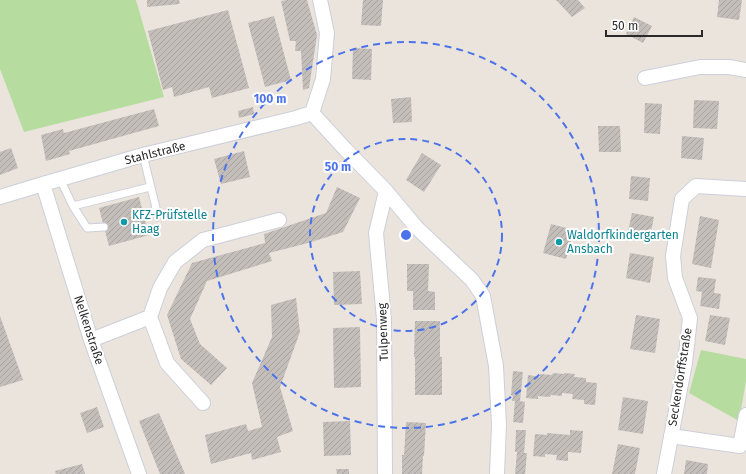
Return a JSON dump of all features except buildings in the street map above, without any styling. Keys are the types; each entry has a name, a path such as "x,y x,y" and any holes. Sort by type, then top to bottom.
{"street":[{"path":"320,0 327,33 323,79 312,113 386,191 416,227 472,280 483,296 496,366 499,425 497,474"},
{"path":"645,78 700,67 729,67 746,70"},
{"name":"Stahlstraße","path":"0,197 143,156 312,113"},
{"name":"Nelkenstraße","path":"42,184 92,340 139,474"},
{"name":"Seckendorffstraße","path":"664,474 685,363 690,318 675,278 673,256 682,199 696,186 746,189"},
{"name":"Tulpenweg","path":"385,474 384,319 376,233 386,191"},
{"path":"202,403 167,363 150,317 160,288 175,262 203,240 279,220"},
{"path":"92,340 150,317"},
{"name":"Seckendorffstraße","path":"671,436 740,446 746,415"}],"lane":[{"path":"143,156 156,208 152,213 144,216"},
{"path":"60,179 72,206 87,228 104,227"},
{"path":"72,206 150,187"}],"green space":[{"path":"0,0 136,0 164,97 24,132 0,69"},
{"path":"701,350 746,359 746,381 739,421 689,393"}],"place":[{"name":"KFZ-Prüfstelle Haag","path":"124,222"},
{"name":"Waldorfkindergarten Ansbach","path":"559,242"}]}
